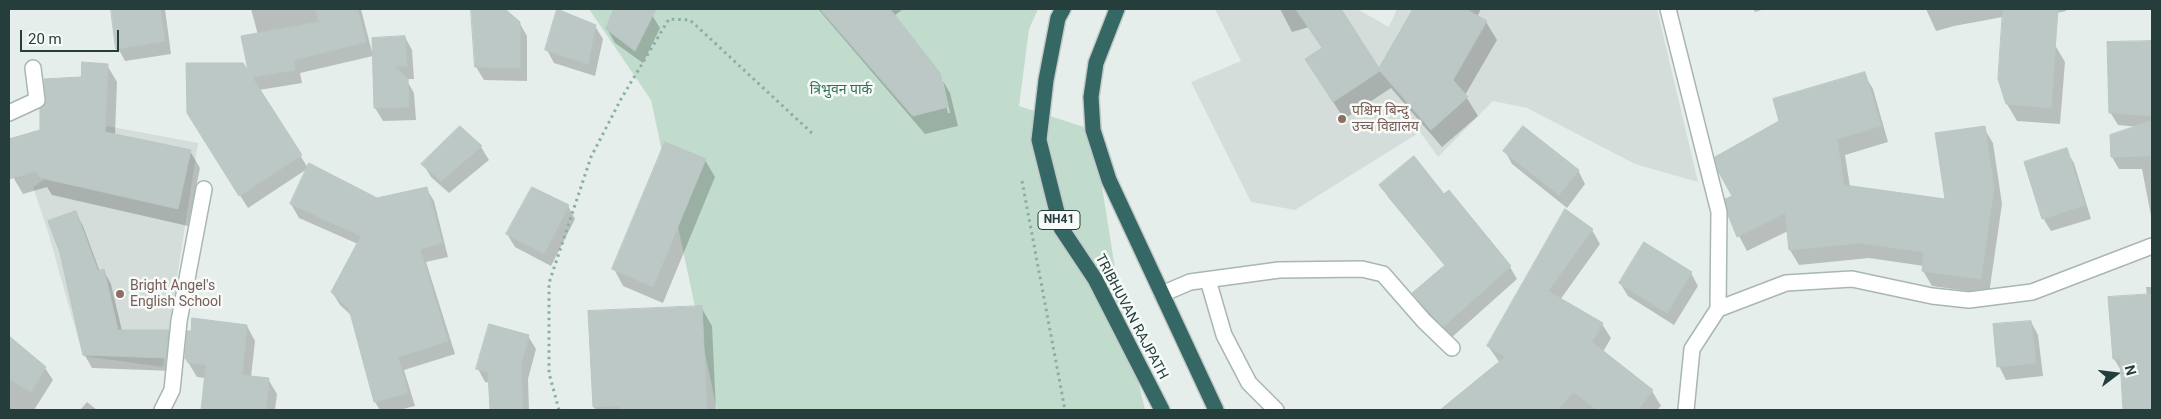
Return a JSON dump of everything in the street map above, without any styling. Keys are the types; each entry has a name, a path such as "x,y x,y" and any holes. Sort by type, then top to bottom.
{"highway":[{"name":"TRIBHUVAN RAJPATH","path":"1064,9 1058,18 1046,80 1039,140 1061,228 1095,279 1162,410"},
{"path":"1117,9 1096,63 1092,97 1093,130 1109,180 1216,410"}],"street":[{"path":"1668,9 1719,212 1718,309 1692,349 1686,410"},
{"path":"9,114 37,100 33,68"},
{"path":"162,410 172,390 179,321 204,189"},
{"path":"1718,309 1786,283 1852,280 1932,296 1969,300 2032,292 2152,246"},
{"path":"1162,294 1190,282 1279,270 1362,269 1383,274 1424,321 1452,348"},
{"path":"1208,280 1224,335 1248,383 1276,410"}],"path":[{"path":"559,410 549,373 549,283 591,157 621,99 669,19 690,20 814,135"}],"shaded area":[{"name":"पश्चिम बिन्दु उच्च विद्यालय","path":"1215,9 1302,9 1308,21 1332,9 1357,9 1389,27 1397,9 1657,9 1698,182 1635,164 1527,108 1493,101 1438,157 1420,132 1295,210 1251,202 1191,82 1241,61"},
{"name":"Bright Angel's English School","path":"107,126 198,143 163,367 83,356 48,232 33,187 88,150"}],"green space":[{"name":"त्रिभुवन पार्क","path":"589,9 1038,9 1029,29 1019,106 1093,130 1121,306 1145,410 717,410 651,100"}],"building":[{"path":"111,9 160,9 165,41 116,49"},
{"path":"315,9 357,9 366,42 294,60 295,70 252,77 302,155 239,196 187,113 186,63 243,63 248,70 241,36 319,22"},
{"path":"471,9 505,9 520,22 520,68 475,67"},
{"path":"557,9 596,25 588,64 545,50"},
{"path":"614,9 656,9 635,51 606,29"},
{"path":"820,9 890,9 940,73 948,107 913,116"},
{"path":"1296,9 1341,9 1379,68 1413,9 1466,9 1487,21 1453,80 1468,97 1431,130 1380,71 1333,102 1305,59 1322,48"},
{"path":"2003,9 2058,9 2051,108 2006,104 1998,79"},
{"path":"405,36 407,66 394,66 408,79 409,107 374,108 372,38"},
{"path":"2152,41 2152,116 2109,113 2107,42"},
{"path":"82,62 108,64 105,132 191,150 178,209 41,178 36,171 9,179 9,139 40,130 40,109 45,105 46,99 44,79 81,77"},
{"path":"1865,72 1881,126 1837,139 1844,185 1945,199 1935,133 1985,126 1994,188 1981,279 1922,271 1924,252 1860,243 1789,250 1785,213 1737,237 1728,215 1725,199 1732,196 1718,171 1715,157 1779,121 1773,99"},
{"path":"2152,121 2152,156 2111,157 2110,135"},
{"path":"460,126 482,146 441,181 421,164"},
{"path":"1523,126 1579,170 1559,195 1503,151"},
{"path":"665,142 706,159 653,287 612,269"},
{"path":"2067,148 2085,205 2042,219 2024,162"},
{"path":"1414,156 1444,194 1449,190 1511,266 1443,327 1412,293 1445,265 1379,185"},
{"path":"309,163 377,198 427,187 442,243 420,249 448,341 398,357 408,393 374,402 349,309 331,292 361,236 290,204"},
{"path":"532,187 569,205 544,254 506,234"},
{"path":"1565,209 1593,229 1548,291 1603,323 1592,342 1653,390 1638,410 1597,410 1574,392 1557,410 1440,410 1505,357 1487,346"},
{"path":"76,211 98,271 104,269 118,330 169,330 166,358 83,355 60,253 48,221"},
{"path":"1644,242 1692,272 1667,313 1619,283"},
{"path":"2152,294 2152,410 2123,410 2120,359 2113,359 2108,297"},
{"path":"702,306 707,410 620,410 620,406 593,407 588,311"},
{"path":"192,318 247,325 242,375 269,378 266,410 201,410 206,365 187,362 187,359 185,359 187,331 191,331"},
{"path":"2031,321 2036,363 1997,367 1993,324"},
{"path":"489,324 529,335 521,365 523,410 490,410 488,372 476,369"},
{"path":"9,336 46,367 31,392 9,379"}],"place":[{"name":"पश्चिम बिन्दु उच्च विद्यालय","path":"1342,119"},
{"name":"Bright Angel's English School","path":"120,294"}]}
